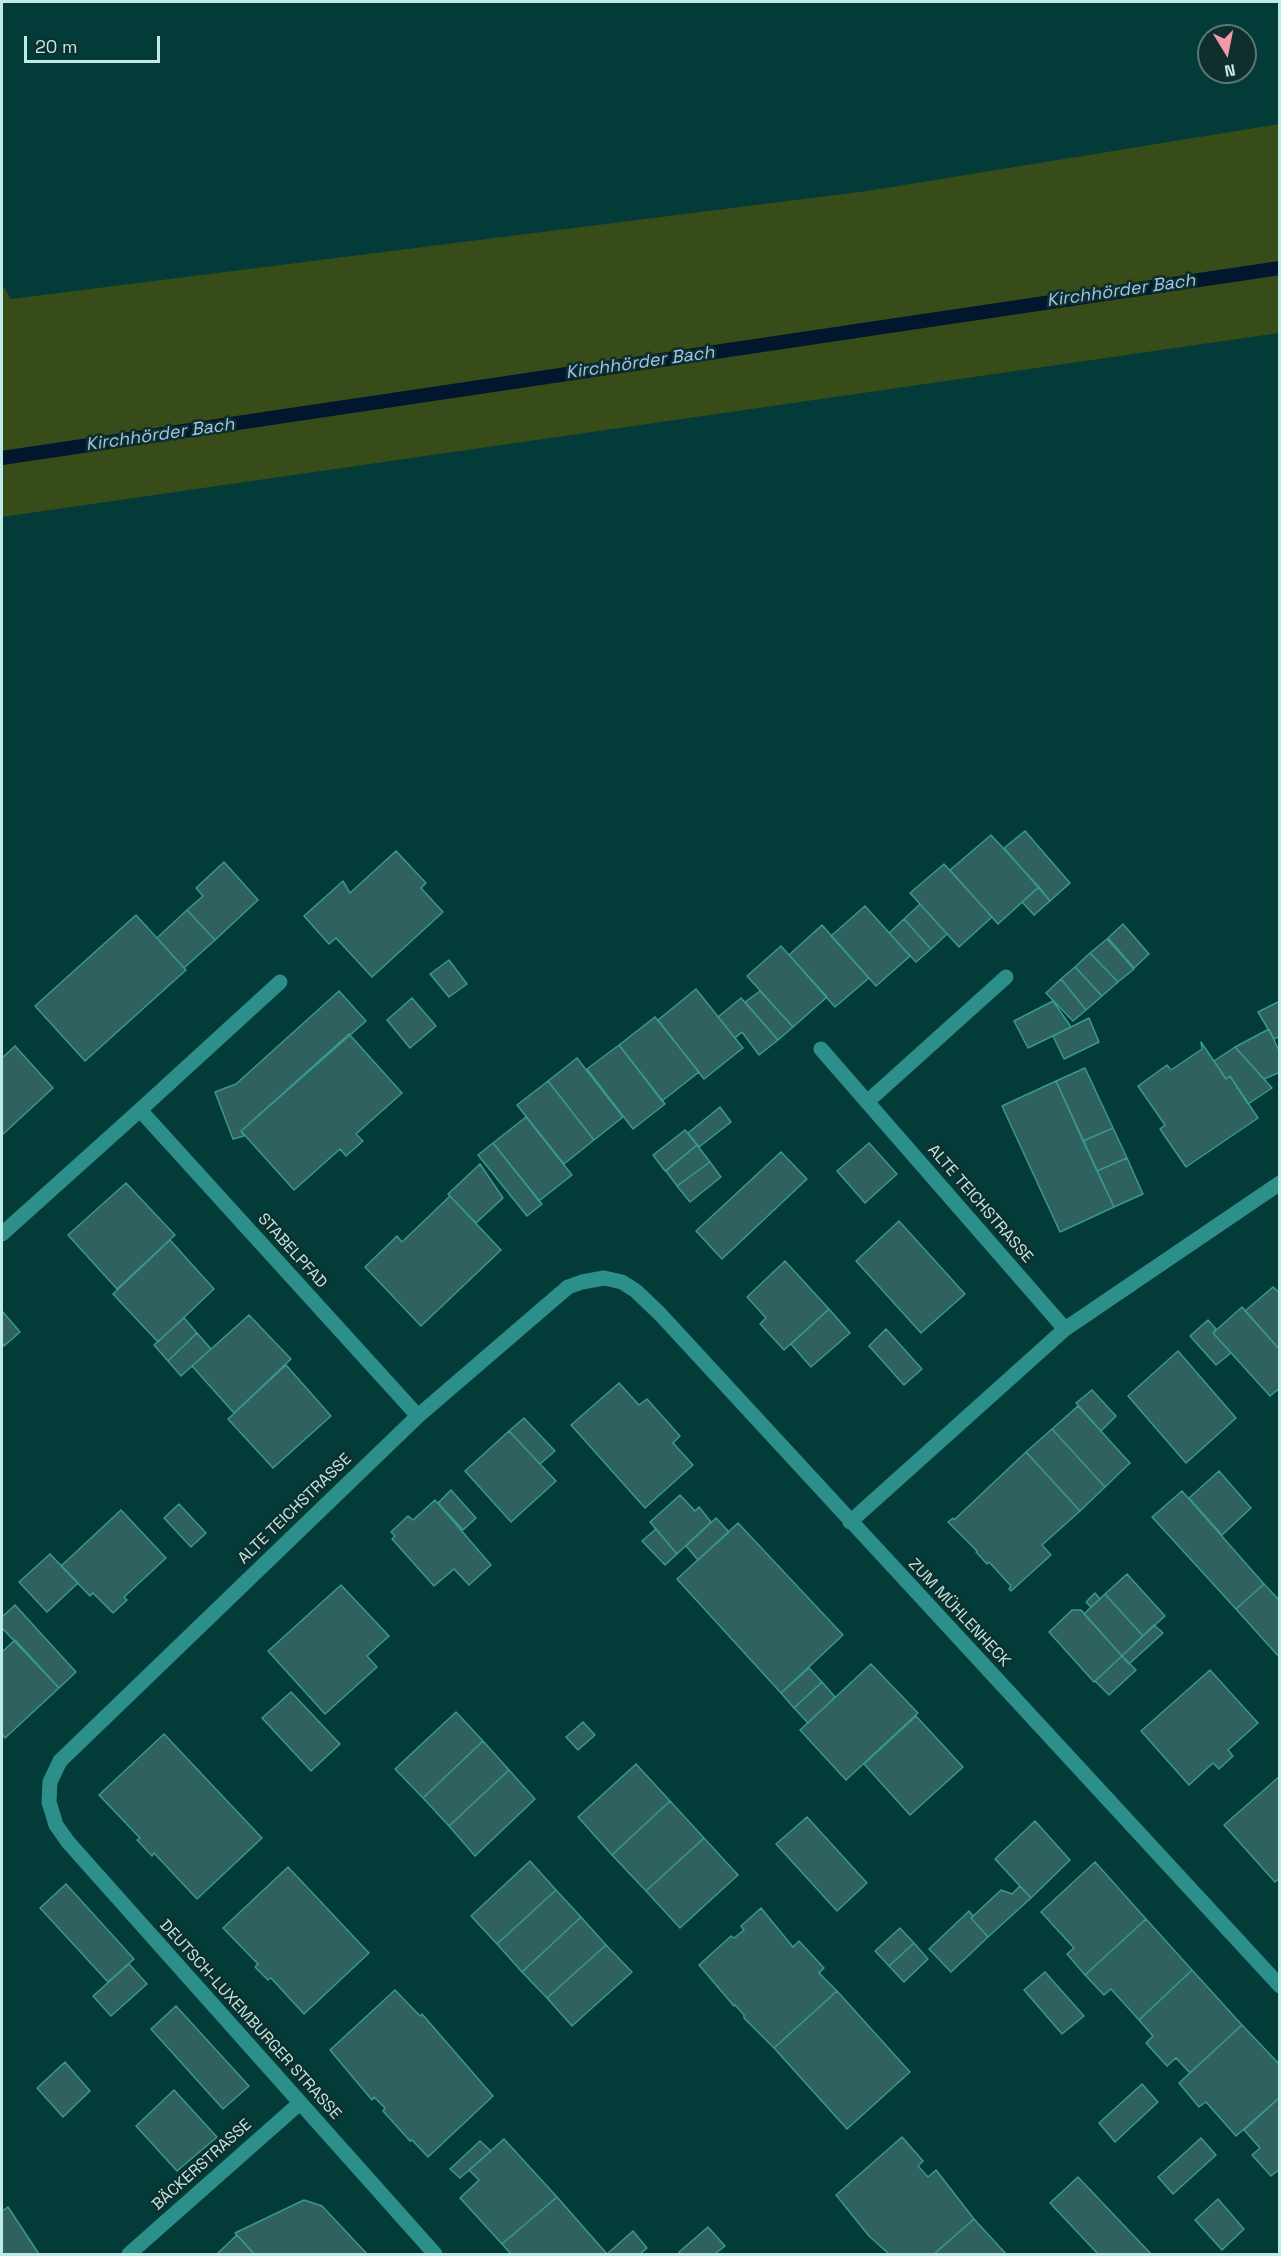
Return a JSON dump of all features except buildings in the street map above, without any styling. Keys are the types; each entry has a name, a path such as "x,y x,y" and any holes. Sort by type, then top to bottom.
{"street":[{"path":"867,1102 1006,976"},
{"path":"2,1234 280,982"},
{"name":"ALTE TEICHSTRASSE","path":"820,1049 1065,1329"},
{"name":"STABELPFAD","path":"140,1110 418,1416"},
{"path":"850,1522 1065,1329 1280,1183"},
{"name":"ALTE TEICHSTRASSE","path":"49,1802 50,1782 60,1761 418,1416 568,1287 604,1278"},
{"name":"ZUM MÜHLENHECK","path":"604,1278 622,1282 636,1291 660,1314 1280,1986"},
{"name":"DEUTSCH-LUXEMBURGER STRASSE","path":"49,1802 56,1825 68,1842 435,2254"},
{"name":"BÄCKERSTRASSE","path":"129,2254 300,2103"}],"green space":[{"path":"1279,124 1279,333 2,517 2,284 11,299 867,191"}],"waterway":[{"name":"Kirchhörder Bach","path":"2,458 1280,268"}]}
